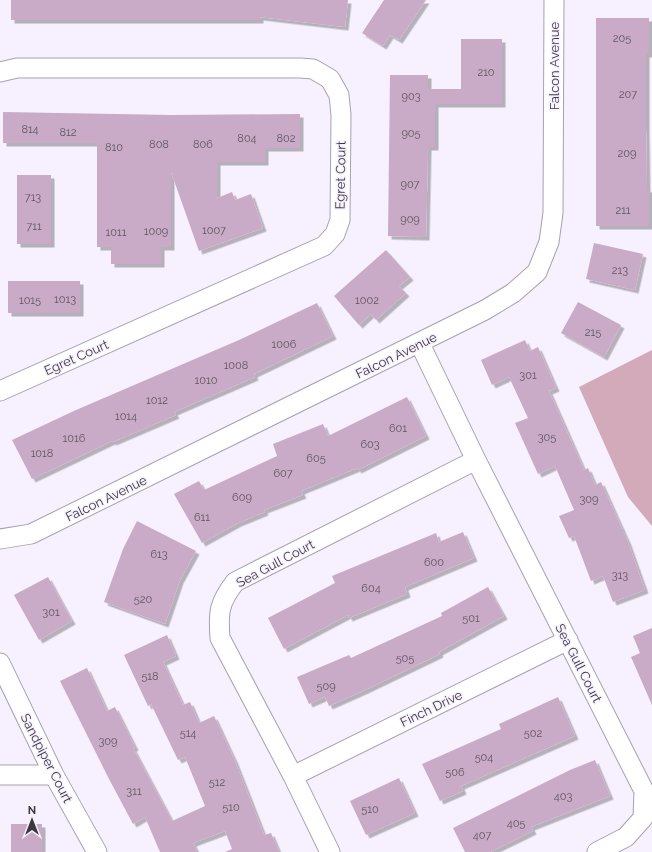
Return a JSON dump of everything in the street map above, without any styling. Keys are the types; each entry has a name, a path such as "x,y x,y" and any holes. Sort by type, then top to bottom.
{"street":[{"name":"Falcon Avenue","path":"0,538 31,534 420,344 486,310 513,293 537,272 549,242 553,213 554,0"},
{"name":"Egret Court","path":"0,72 17,68 306,68 312,69 330,79 339,95 341,114 340,220 335,234 324,246 0,391"},
{"name":"Sea Gull Court","path":"420,344 476,460 644,791 643,818 626,837 597,852"},
{"name":"Sea Gull Court","path":"330,852 293,776 220,638 218,616 224,596 235,582 476,460"},
{"name":"Finch Drive","path":"293,776 568,640"},
{"name":"Sandpiper Court","path":"0,663 54,775 97,852"},
{"path":"0,775 54,775"}],"shaded area":[{"path":"652,350 652,526 628,497 579,387"}],"building":[{"path":"11,0 348,0 345,27 260,17 260,20 11,20"},
{"path":"384,0 426,0 399,40 390,35 383,46 362,33"},
{"path":"596,18 649,18 649,54 646,54 646,131 649,226 596,226"},
{"path":"461,39 502,39 502,104 435,104 435,147 428,147 426,237 388,236 390,75 428,75 428,89 461,89"},
{"path":"3,112 172,115 300,114 300,148 265,148 265,162 217,162 217,198 232,192 235,200 251,194 263,228 199,251 171,172 171,247 161,247 161,264 111,264 111,247 97,247 97,143 3,143"},
{"path":"17,175 51,175 51,244 17,244"},
{"path":"594,243 643,254 635,290 586,279"},
{"path":"386,250 410,277 399,286 406,293 376,320 371,314 359,325 334,296"},
{"path":"8,281 80,281 80,313 8,313"},
{"path":"578,302 621,325 604,357 561,333"},
{"path":"317,303 333,336 254,374 255,377 174,412 176,415 113,442 112,441 32,479 12,440 76,410 239,340"},
{"path":"525,340 530,351 538,347 556,388 549,391 584,470 588,468 595,485 601,482 628,542 645,590 613,602 603,576 591,581 574,536 569,538 559,516 574,510 555,466 538,474 515,423 528,418 509,377 492,385 481,360"},
{"path":"407,397 426,436 358,470 357,468 301,491 303,495 264,510 265,512 238,523 202,543 174,494 199,481 204,490 277,456 273,444 323,424 328,436"},
{"path":"137,521 196,551 180,580 165,624 104,602 123,549"},
{"path":"463,532 474,558 405,587 407,594 349,618 348,615 284,649 268,618 335,583 332,576 436,533 439,542"},
{"path":"48,577 72,621 39,640 14,595"},
{"path":"488,587 504,616 439,652 440,654 365,690 329,706 325,697 309,704 297,677 349,655 351,658 442,616 441,613"},
{"path":"652,628 652,705 631,657 640,653 633,636"},
{"path":"167,635 176,656 163,662 183,705 190,702 199,723 214,716 235,761 264,835 271,833 279,852 225,852 232,849 225,831 193,843 197,852 160,852 145,817 133,824 109,779 60,681 87,668 107,711 115,707 135,747 133,748 172,821 205,806 185,757 178,760 151,704 148,706 124,655"},
{"path":"558,697 575,736 461,786 463,791 440,801 422,764 501,729 499,724"},
{"path":"595,760 610,796 531,827 533,831 490,852 465,852 453,828 570,770"},
{"path":"399,778 415,813 366,835 350,801"},
{"path":"11,824 42,824 42,852 11,852"}]}
